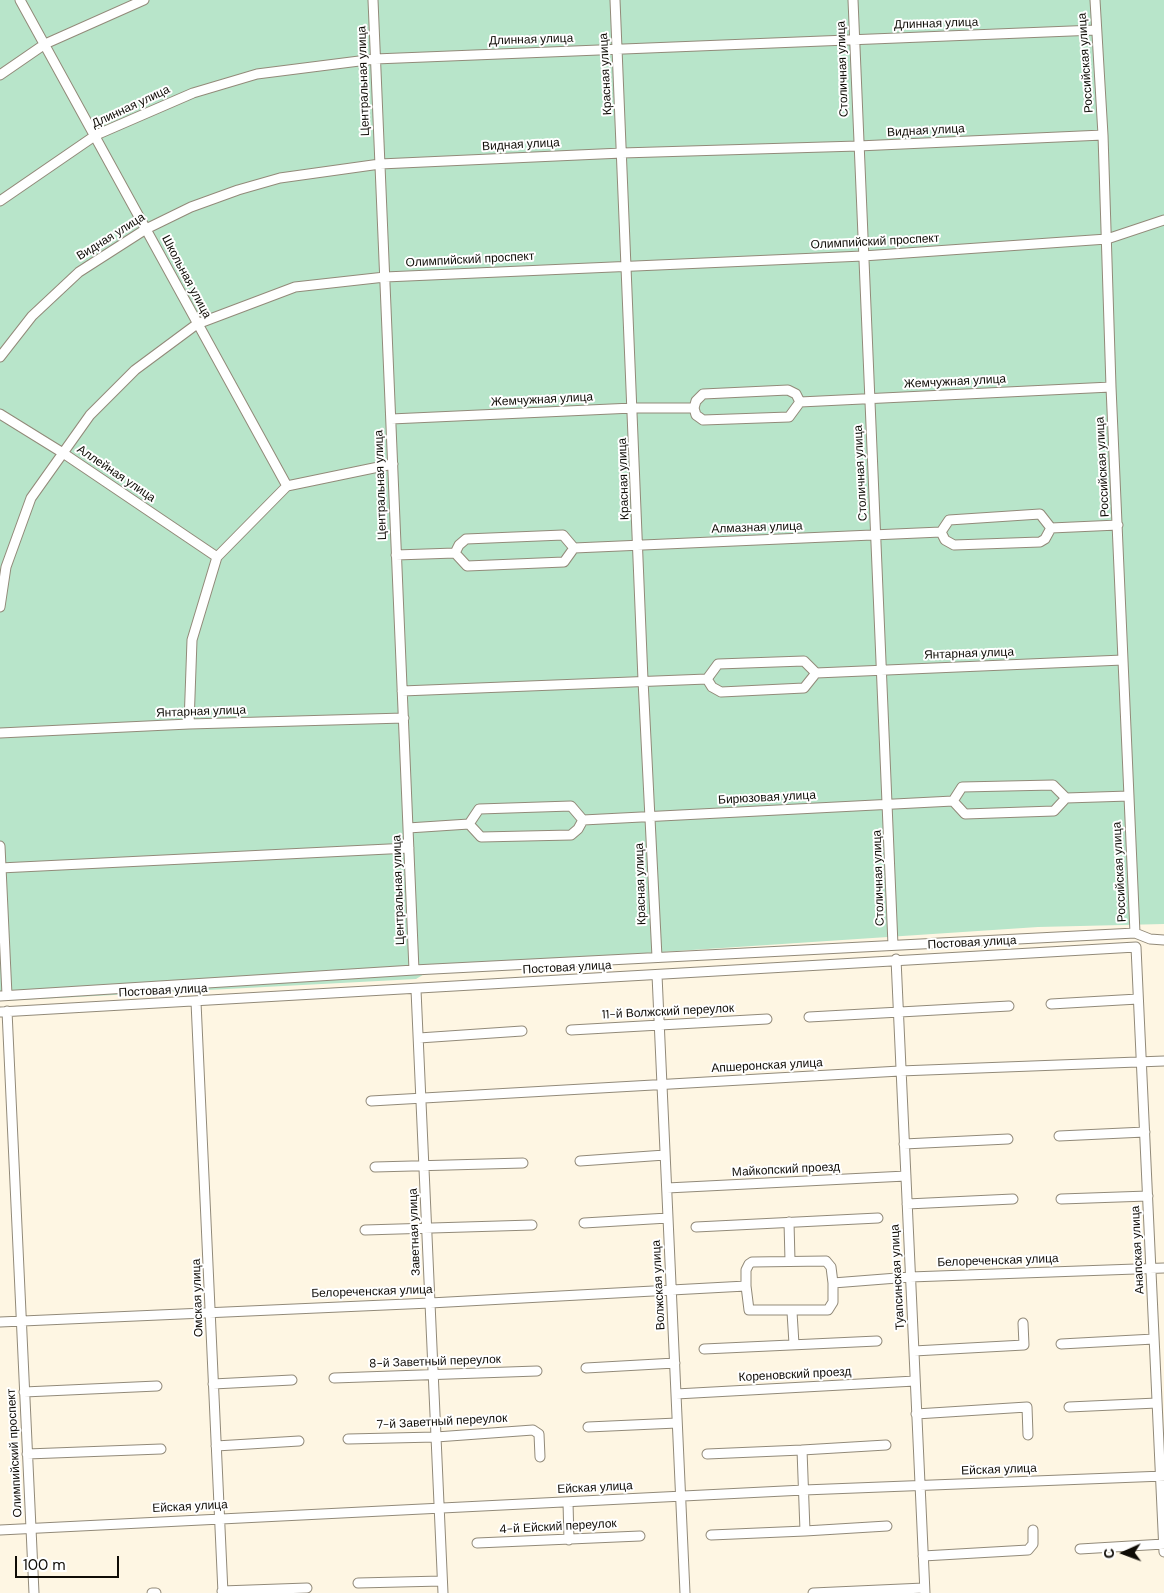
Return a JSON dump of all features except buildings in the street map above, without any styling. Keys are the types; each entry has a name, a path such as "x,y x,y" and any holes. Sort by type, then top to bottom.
{"street":[{"name":"Школьная улица","path":"20,0 96,135 197,324 287,486"},
{"path":"0,75 45,44 144,0"},
{"name":"Центральная улица","path":"372,0 414,970"},
{"name":"Красная улица","path":"616,0 643,680 657,957"},
{"name":"Столичная улица","path":"853,0 894,946"},
{"name":"Российская улица","path":"1095,0 1103,135 1135,933"},
{"name":"Длинная улица","path":"0,201 96,135 192,92 257,74 375,59 1096,30"},
{"name":"Видная улица","path":"0,357 32,316 79,272 146,229 191,207 238,190 297,175 380,164 1103,135"},
{"name":"Олимпийский проспект","path":"0,607 6,567 32,498 90,415 135,370 197,324 296,287 384,277 863,256 1107,239 1164,220"},
{"name":"Жемчужная улица","path":"800,402 1112,387"},
{"path":"788,390 796,394 800,402 790,417 703,420 696,414 694,408 696,401 704,394 788,390"},
{"name":"Жемчужная улица","path":"391,419 633,408 694,408"},
{"name":"Аллейная улица","path":"0,414 63,453 218,557"},
{"path":"189,724 192,640 218,557 287,486 393,464"},
{"path":"1040,514 1051,528 1045,539 1040,542 954,545 945,540 941,532 949,520 1040,514"},
{"path":"1051,528 1118,524"},
{"name":"Алмазная улица","path":"574,548 941,532"},
{"path":"396,555 455,554 467,566 564,562 574,548 563,534 466,539 459,545 455,554"},
{"name":"Янтарная улица","path":"816,673 1123,660"},
{"path":"804,661 816,673 804,688 721,692 712,686 707,679 718,664 804,661"},
{"path":"402,691 643,680 707,679"},
{"name":"Янтарная улица","path":"0,733 189,724 404,718"},
{"path":"1066,798 1053,785 962,787 953,801 965,814 1054,811 1066,798 1129,796"},
{"name":"Бирюзовая улица","path":"583,820 953,801"},
{"path":"571,806 583,820 578,829 571,835 481,837 469,824 479,809 571,806"},
{"path":"408,828 469,824"},
{"path":"0,846 3,995"},
{"path":"1,868 409,848"},
{"name":"Постовая улица","path":"3,995 414,970 1135,933 1150,939 1164,940"},
{"name":"Постовая улица","path":"4,1011 416,990 896,959 1136,947"},
{"name":"Анапская улица","path":"1136,947 1162,1476 1164,1552"},
{"name":"Туапсинская улица","path":"896,959 924,1590"},
{"name":"Волжская улица","path":"657,975 685,1593"},
{"name":"Заветная улица","path":"416,990 443,1593"},
{"path":"1051,1004 1138,999"},
{"name":"Омская улица","path":"196,1002 222,1592"},
{"path":"808,1017 1009,1006"},
{"name":"Олимпийский проспект","path":"4,1011 34,1593"},
{"name":"11-й Волжский переулок","path":"571,1030 767,1019"},
{"path":"419,1038 522,1031"},
{"name":"Апшеронская улица","path":"372,1101 900,1071 1164,1061"},
{"path":"1059,1136 1145,1132"},
{"path":"904,1144 1008,1139"},
{"path":"580,1161 666,1155"},
{"path":"375,1168 523,1163"},
{"name":"Майкопский проезд","path":"667,1188 906,1176"},
{"path":"1061,1199 1148,1196"},
{"path":"907,1204 1013,1199"},
{"path":"584,1223 668,1218"},
{"path":"696,1227 878,1218"},
{"path":"789,1222 790,1261"},
{"path":"365,1230 532,1225"},
{"path":"790,1261 828,1262 831,1268 833,1283 831,1308 828,1310 792,1312 749,1310 746,1270 752,1262 790,1261"},
{"name":"Белореченская улица","path":"833,1283 910,1277 1164,1268"},
{"name":"Белореченская улица","path":"0,1322 211,1310 430,1303 746,1286"},
{"path":"792,1312 794,1344"},
{"path":"914,1351 1024,1345 1023,1323"},
{"path":"1061,1344 1154,1339"},
{"path":"704,1349 877,1341"},
{"path":"586,1368 675,1363"},
{"name":"8-й Заветный переулок","path":"334,1378 537,1371"},
{"path":"214,1384 292,1380"},
{"name":"Кореновский проезд","path":"676,1394 915,1381"},
{"path":"24,1392 158,1386"},
{"path":"1069,1407 1157,1402"},
{"path":"916,1414 1027,1407 1028,1435"},
{"path":"588,1427 677,1423"},
{"name":"7-й Заветный переулок","path":"348,1439 436,1437 537,1431 540,1457"},
{"path":"216,1446 299,1442"},
{"path":"708,1454 886,1446"},
{"path":"27,1454 161,1449"},
{"path":"802,1450 805,1531"},
{"name":"Ейская улица","path":"0,1530 804,1490 1162,1476"},
{"path":"568,1502 569,1540"},
{"path":"710,1535 887,1526"},
{"path":"923,1556 1028,1550 1033,1544 1033,1530"},
{"name":"4-й Ейский переулок","path":"478,1543 640,1536"},
{"path":"1080,1549 1164,1544"},
{"path":"358,1583 442,1581"},
{"path":"222,1592 307,1588"},
{"path":"814,1593 924,1590"}],"green space":[{"path":"0,0 1164,0 1164,924 1038,927 436,967 416,979 0,1001"}]}
